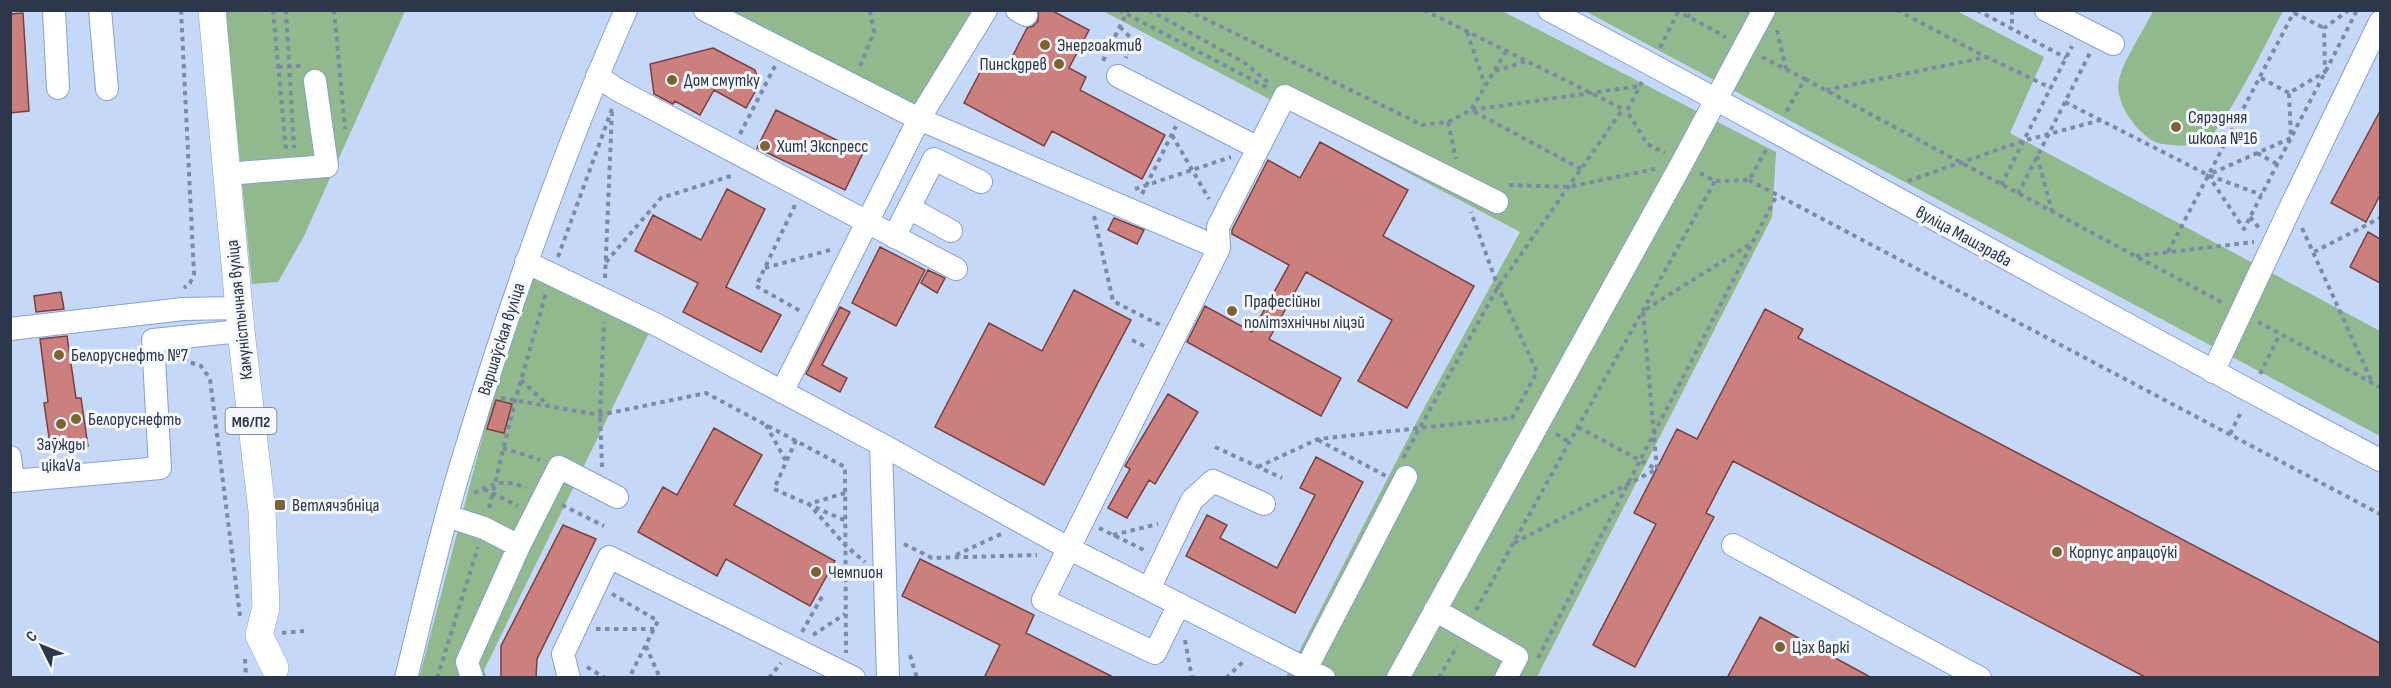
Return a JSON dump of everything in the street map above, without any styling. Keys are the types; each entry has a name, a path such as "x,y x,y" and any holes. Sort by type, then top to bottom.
{"main road":[{"name":"Камуністычная вуліца","path":"212,10 240,320 262,511 266,609 259,635 275,673"}],"street":[{"path":"54,10 58,88"},
{"path":"100,10 108,89"},
{"name":"Варшаўская вуліца","path":"406,678 461,464 526,262 597,76 626,10"},
{"path":"705,10 919,119 1219,248"},
{"path":"782,392 919,119 986,10"},
{"name":"вуліца Машэрава","path":"1549,10 2380,460"},
{"path":"2046,10 2097,36"},
{"path":"1398,678 1717,100 1769,15"},
{"path":"2214,372 2275,239 2380,22"},
{"path":"1110,69 1258,148"},
{"path":"597,76 618,90 803,188 863,232 894,237 956,269"},
{"path":"226,174 291,159 327,166 315,81"},
{"path":"1179,604 1155,653 1043,600 1219,248 1218,227 1285,96 1461,184 1503,194"},
{"path":"894,237 934,159 981,182"},
{"path":"909,208 951,231"},
{"path":"526,262 657,325 1023,523 1066,551 1149,589 1315,673 1404,474"},
{"path":"10,329 183,309 240,320"},
{"path":"10,457 13,481 160,468 153,340 240,320"},
{"path":"881,445 888,678"},
{"path":"472,678 467,662 519,546 560,467 617,497"},
{"path":"1149,589 1192,500 1213,481 1264,504"},
{"path":"447,516 484,528 519,546"},
{"path":"1732,545 1967,674"},
{"path":"569,678 562,654 609,557 850,675"},
{"path":"1435,610 1517,657 1506,678"}],"path":[{"path":"273,10 291,159"},
{"path":"286,10 291,159"},
{"path":"334,10 345,129"},
{"path":"852,86 874,32 870,10"},
{"path":"1119,10 1127,12 1285,96"},
{"path":"1149,10 1245,63 1285,96"},
{"path":"1187,10 1422,125 1448,122 1471,110 1640,86"},
{"path":"1318,439 1404,474 1419,427 1498,287 1568,186 1625,110 1424,10"},
{"path":"1687,17 1694,10"},
{"path":"1897,10 2050,88"},
{"path":"1977,10 2066,58"},
{"path":"2012,10 2012,29"},
{"path":"2324,28 2349,10"},
{"path":"2208,175 2244,229 2357,10"},
{"path":"1110,69 1111,44 1127,12"},
{"path":"2168,252 2295,12 2324,28"},
{"path":"1769,15 1787,70"},
{"path":"1110,69 1129,53 1133,40 1120,27"},
{"path":"2324,28 2325,72"},
{"path":"1467,32 1485,86"},
{"path":"2001,185 2066,58 2097,36"},
{"path":"2018,194 2097,36"},
{"path":"1111,44 1129,53"},
{"path":"732,150 783,51"},
{"path":"1471,110 1506,51"},
{"path":"1826,91 1987,57"},
{"path":"1494,72 1527,61"},
{"path":"2289,93 2325,72"},
{"path":"2261,78 2289,93"},
{"path":"1805,80 2380,387"},
{"path":"2289,93 2291,138"},
{"path":"2065,102 2208,175 2262,195"},
{"path":"1133,211 1184,110"},
{"path":"1471,110 1581,169"},
{"path":"1879,190 1964,164 2023,141 2101,120"},
{"path":"1258,467 1318,439 1512,418 1537,372 1498,287 1461,184 1448,122"},
{"path":"1172,134 1222,220"},
{"path":"2208,175 2291,138"},
{"path":"1176,334 1113,301 1096,195 1146,186 1258,148"},
{"path":"2257,153 2277,164"},
{"path":"2037,156 2052,212"},
{"path":"1503,194 1568,186 1683,163"},
{"path":"606,262 661,198 762,166"},
{"path":"1749,180 2380,514"},
{"path":"1439,678 1714,181"},
{"path":"803,188 756,286 818,321"},
{"path":"1533,667 1777,195"},
{"path":"2292,204 2372,383"},
{"path":"2314,252 2380,218"},
{"path":"765,268 863,232"},
{"path":"2135,257 2275,239"},
{"path":"1643,311 1752,243"},
{"path":"1643,311 1652,436 1657,469"},
{"path":"521,380 549,406"},
{"path":"483,394 600,415 706,393 845,467 846,614 850,675"},
{"path":"766,425 786,462"},
{"path":"1578,427 1657,469"},
{"path":"796,440 774,489 846,521"},
{"path":"1215,447 1282,478"},
{"path":"503,448 560,467"},
{"path":"1513,543 1657,469"},
{"path":"483,489 535,514"},
{"path":"808,504 845,493"},
{"path":"808,504 846,546 885,579"},
{"path":"1112,535 1183,519"},
{"path":"1082,520 1163,560"},
{"path":"953,557 1023,523"},
{"path":"438,678 484,528"},
{"path":"884,534 932,558 1066,551"},
{"path":"596,585 658,621 629,678"},
{"path":"794,648 824,593"},
{"path":"794,648 846,614"},
{"path":"574,628 654,629"},
{"path":"646,645 660,678"}],"green space":[{"path":"225,11 405,11 304,236 278,282 252,284"},
{"path":"709,11 979,11 918,118"},
{"path":"1103,11 1502,11 1776,152 1772,217 1537,677 1286,677 1416,423 1520,232"},
{"path":"1585,11 1957,11 2044,57 2010,133 2380,331 2380,436"},
{"path":"2153,11 2283,11 2234,103 2212,135 2203,143 2178,145 2153,141 2132,121 2122,104 2118,85 2120,76 2126,60"},
{"path":"526,272 650,331 484,670 486,677 419,678"}],"building":[{"path":"1038,10 1051,10 1089,30 1069,68 1086,77 1080,90 1165,135 1142,179 1052,131 1044,146 964,103 987,59 1006,69 1027,28 1038,21"},
{"path":"23,13 29,111 10,113 10,14"},
{"path":"713,48 755,70 760,83 746,108 714,90 700,115 675,101 673,104 654,94 650,64"},
{"path":"776,110 863,153 845,190 757,148"},
{"path":"2380,111 2380,195 2366,222 2331,203"},
{"path":"1320,142 1408,190 1383,236 1474,286 1407,408 1358,381 1392,320 1306,272 1269,339 1341,378 1321,416 1187,342 1205,306 1252,332 1289,265 1232,234 1232,230 1268,160 1300,178"},
{"path":"727,189 765,209 726,287 781,315 761,352 683,312 698,283 635,251 653,215 701,240"},
{"path":"1114,218 1144,230 1137,244 1108,230"},
{"path":"2368,232 2380,239 2380,283 2350,267"},
{"path":"880,247 925,270 896,326 852,303"},
{"path":"928,270 945,278 937,293 921,283"},
{"path":"1074,290 1131,320 1044,485 935,427 989,323 1042,351"},
{"path":"61,292 64,309 36,312 34,296"},
{"path":"840,307 850,312 822,365 847,378 840,392 806,374"},
{"name":"Корпус апрацоўкі","path":"1765,309 1803,329 1798,338 2380,643 2380,678 2147,678 1733,461 1706,513 1714,517 1635,667 1593,645 1656,524 1634,513 1677,429 1697,439"},
{"path":"67,336 76,398 81,398 88,446 51,451 44,403 48,402 40,339"},
{"path":"1168,394 1198,412 1155,484 1149,480 1127,518 1108,508 1130,469 1125,466"},
{"path":"496,400 512,404 504,433 487,429"},
{"path":"714,428 762,455 734,505 835,561 810,606 726,559 717,576 638,532 663,487 677,495"},
{"path":"1316,457 1363,482 1295,613 1186,556 1207,515 1227,525 1220,538 1277,568 1315,495 1300,488"},
{"path":"563,525 596,539 537,659 536,678 501,678 501,646"},
{"path":"920,559 1034,615 1026,633 1115,678 984,678 1000,645 902,596"},
{"name":"Цэх варкі","path":"1760,617 1872,678 1727,678"}],"place":[{"name":"Энергоактив","path":"1045,45"},
{"name":"Пинскдрев","path":"1059,64"},
{"name":"Дом смутку","path":"672,80"},
{"name":"Сярэдняя школа №16","path":"2176,127"},
{"name":"Хит! Экспресс","path":"765,146"},
{"name":"Прафесійны політэхнічны ліцэй","path":"1232,311"},
{"name":"Белоруснефть №7","path":"59,355"},
{"name":"Белоруснефть","path":"76,419"},
{"name":"Заўжды цікаVа","path":"61,424"},
{"name":"Ветлячэбніца","path":"280,505"},
{"name":"Корпус апрацоўкі","path":"2057,552"},
{"name":"Чемпион","path":"816,572"},
{"name":"Цэх варкі","path":"1780,647"}]}
